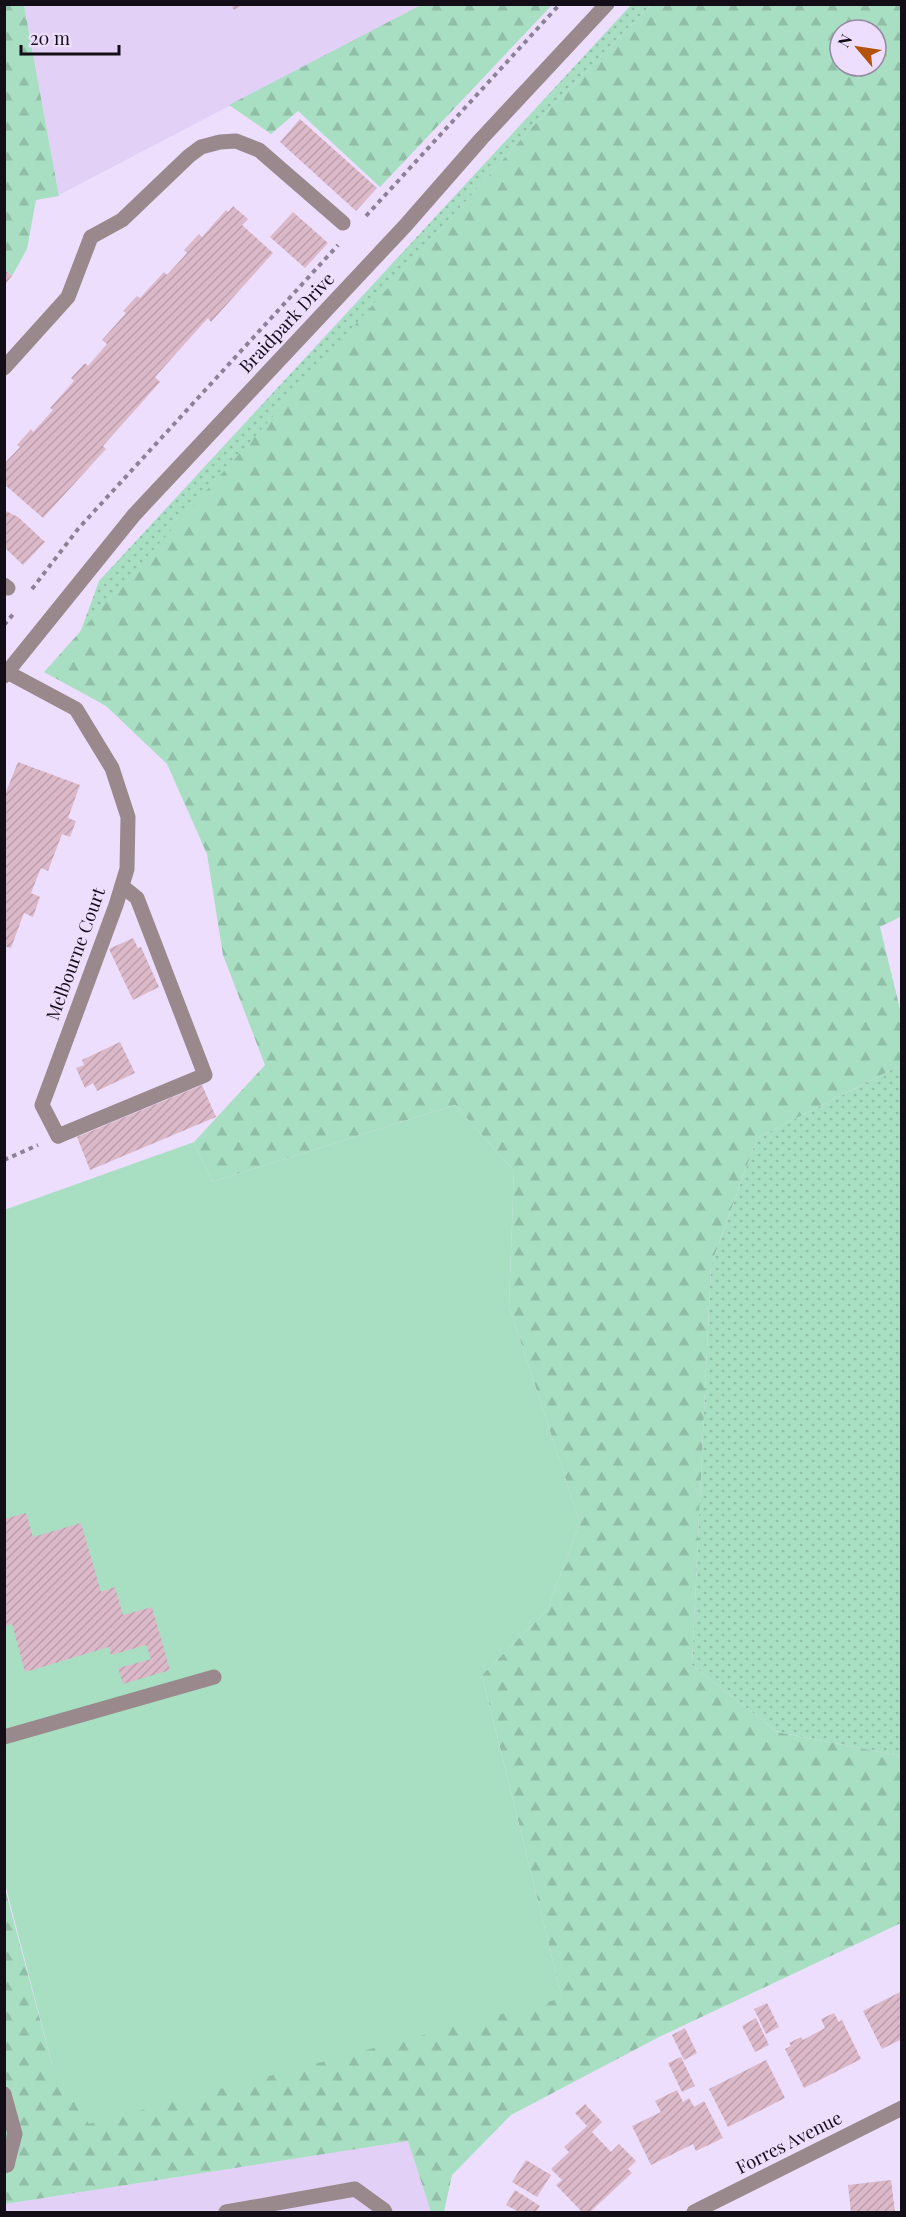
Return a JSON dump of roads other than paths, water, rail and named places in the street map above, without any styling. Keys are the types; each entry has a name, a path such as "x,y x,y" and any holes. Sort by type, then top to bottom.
{"street":[{"name":"Braidpark Drive","path":"6,674 134,515 405,226 482,138 607,4"},
{"path":"6,364 68,297 91,237 122,220 201,147 236,141 259,150 343,223"},
{"name":"Melbourne Court","path":"6,674 76,710 112,768 128,817 127,869 122,886 42,1105 58,1136 205,1075 137,898 122,886"},
{"path":"4,1737 214,1677"},
{"path":"4,2094 15,2134 6,2165"},
{"name":"Forres Avenue","path":"694,2212 902,2108"},
{"path":"226,2212 355,2189 385,2212"}]}
